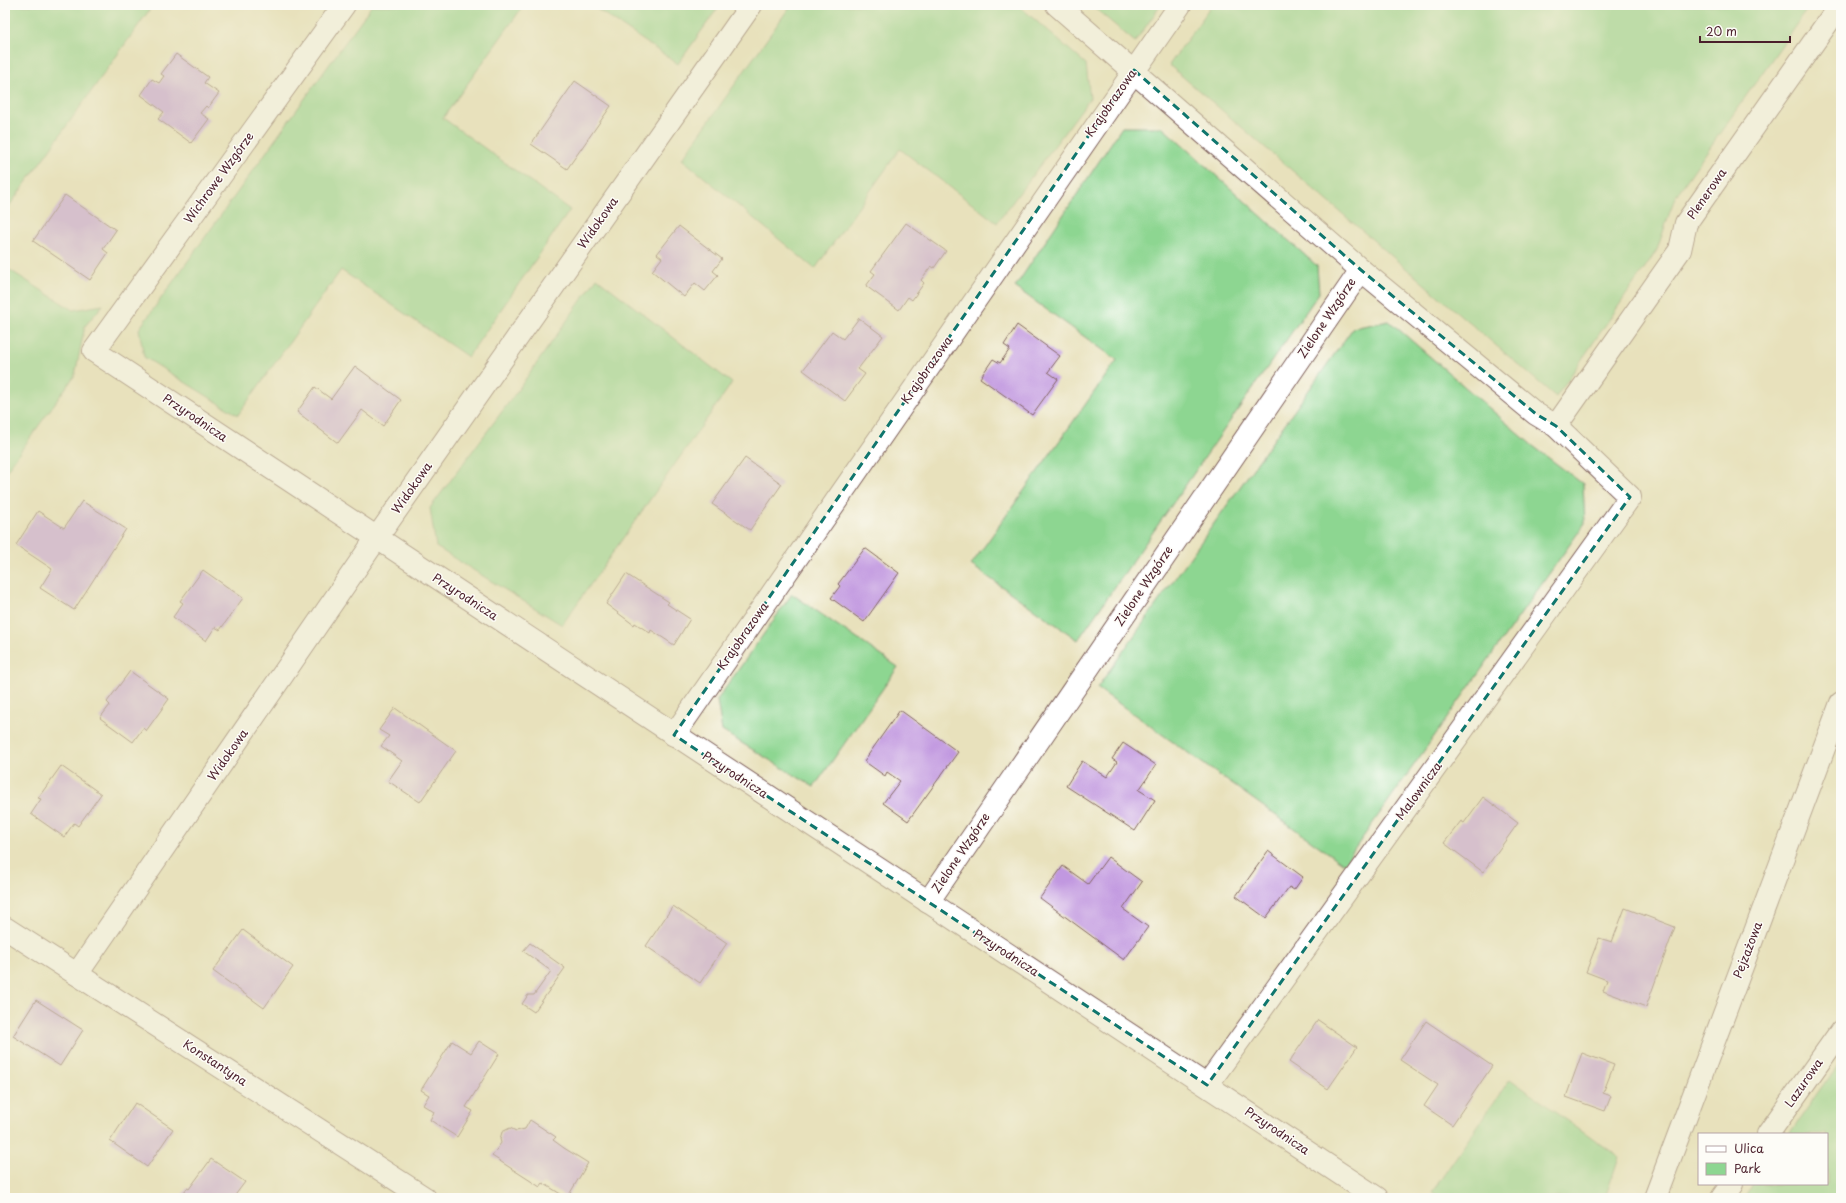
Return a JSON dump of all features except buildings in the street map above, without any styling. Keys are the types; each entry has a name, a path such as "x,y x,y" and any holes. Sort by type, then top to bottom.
{"street":[{"name":"Wichrowe Wzgórze","path":"94,351 344,5"},
{"name":"Widokowa","path":"77,974 376,539 750,5"},
{"path":"1057,5 1134,70 1360,270 1536,414 1556,426"},
{"name":"Krajobrazowa","path":"674,735 1180,5"},
{"name":"Plenerowa","path":"1556,426 1680,250 1686,223 1840,5"},
{"name":"Zielone Wzgórze","path":"928,902 1360,270"},
{"name":"Przyrodnicza","path":"94,351 376,539 1377,1198"},
{"name":"Malownicza","path":"1207,1085 1630,497 1556,426"},
{"name":"Pejzażowa","path":"1655,1198 1841,703"},
{"name":"Konstantyna","path":"5,928 425,1198"},
{"name":"Lazurowa","path":"1769,1133 1841,1031"},
{"path":"1722,1198 1731,1185"}],"highlighted area":[{"path":"1134,70 1361,270 1536,414 1556,426 1630,497 1207,1085 674,735"}],"green space":[{"path":"5,5 153,5 5,212"},
{"path":"372,5 524,5 443,118 570,210 468,357 341,270 238,415 144,357 139,329"},
{"path":"591,5 720,5 678,64"},
{"path":"791,5 1018,5 1086,64 1090,98 997,223 900,149 815,269 682,159"},
{"path":"1091,5 1161,5 1135,42"},
{"path":"1212,5 1810,5 1675,197 1657,250 1556,397 1169,65"},
{"path":"1122,127 1162,127 1317,266 1319,293 1078,640 971,565 1117,360 1015,287"},
{"path":"5,267 73,310 103,305 85,326 75,375 5,473"},
{"path":"597,278 732,383 562,625 436,547 430,508 515,394"},
{"path":"1389,321 1533,446 1583,484 1585,523 1344,864 1097,688 1353,328"},
{"path":"792,594 898,667 814,787 722,731 717,700"},
{"path":"1841,1061 1841,1198 1744,1198 1753,1185 1828,1185 1828,1133 1790,1133"},
{"path":"1510,1079 1619,1157 1605,1198 1441,1198 1432,1192"}]}
